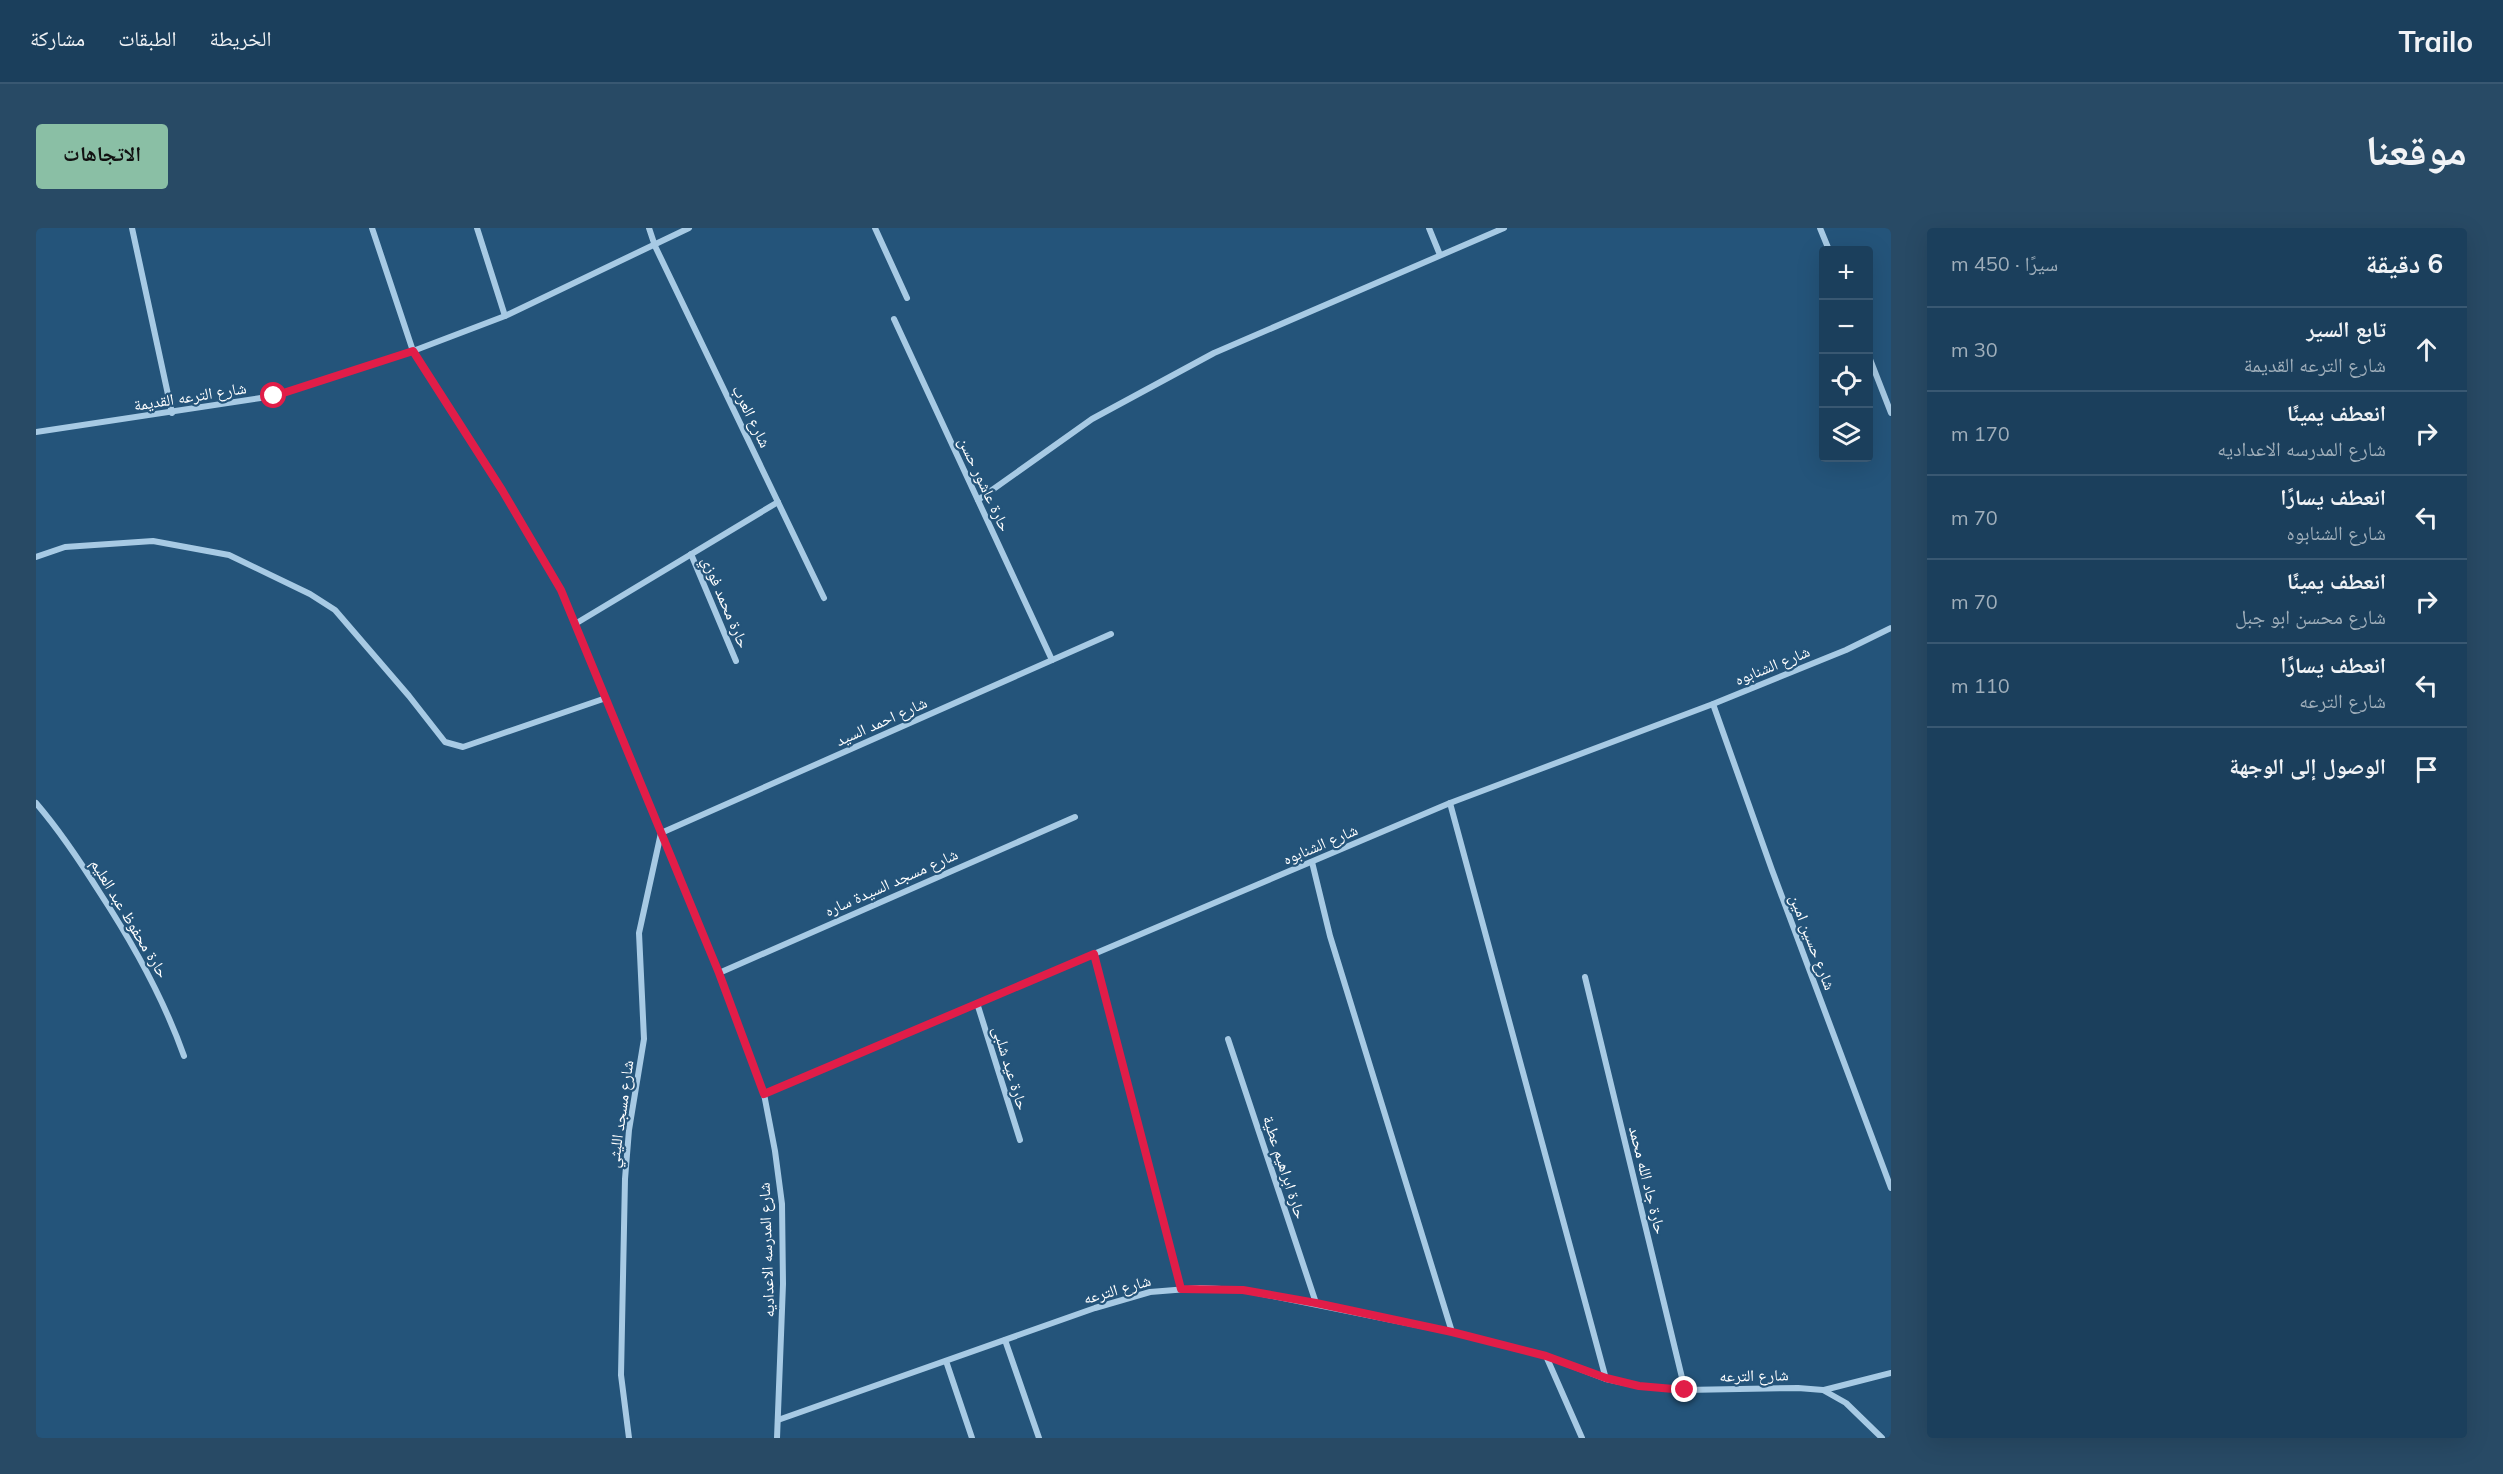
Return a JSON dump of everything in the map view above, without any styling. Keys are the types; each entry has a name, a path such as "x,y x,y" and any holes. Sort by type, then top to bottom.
{"street":[{"path":"132,228 172,413"},
{"name":"شارع المدرسه الاعداديه","path":"372,228 413,351 514,510 561,590 719,973 764,1094 782,1204 783,1284 777,1438"},
{"path":"477,228 505,316"},
{"name":"شارع العرب","path":"649,228 655,246 824,598"},
{"name":"شارع الترعه القديمة","path":"36,432 274,396 413,351 505,316 689,228"},
{"path":"875,228 907,298"},
{"path":"1429,228 1440,255"},
{"path":"978,500 1092,418 1214,353 1504,228"},
{"path":"1820,228 1827,246"},
{"name":"حارة عاشور حسن","path":"894,320 1052,660"},
{"path":"1873,365 1891,412"},
{"path":"575,624 778,502"},
{"path":"36,557 65,547 153,541 229,555 310,594 335,610 445,742 464,747 606,698"},
{"name":"حارة محمد فوزي","path":"691,554 736,662"},
{"name":"شارع الشنابوه","path":"764,1094 1450,803 1713,704 1846,650 1891,628"},
{"name":"شارع احمد السيد","path":"661,833 1111,634"},
{"name":"شارع حسين امين","path":"1713,704 1772,870 1891,1188"},
{"name":"حارة محفوظ عبد العليم","path":"36,803 62,833 126,934 157,988 184,1056"},
{"path":"1450,803 1606,1378"},
{"name":"شارع مسجد السيدة ساره","path":"719,973 1075,817"},
{"name":"شارع مسجد الليثي","path":"629,1438 621,1375 625,1179 629,1130 644,1039 639,933 661,833"},
{"path":"1312,862 1330,936 1452,1332"},
{"path":"1094,954 1181,1289"},
{"name":"حارة جاد الله محمد","path":"1585,977 1685,1390"},
{"name":"حارة عيد شلبى","path":"977,1003 1020,1140"},
{"name":"حارة ابراهيم عطية","path":"1228,1039 1316,1303"},
{"name":"شارع الترعه","path":"778,1420 1095,1308 1150,1292 1181,1289 1243,1290 1452,1332 1546,1356 1606,1378 1639,1386 1685,1390 1797,1388 1823,1390 1846,1403 1882,1438"},
{"path":"1005,1340 1040,1438"},
{"path":"1546,1356 1582,1438"},
{"path":"946,1361 972,1438"},
{"path":"1823,1390 1891,1373"}],"route":[{"path":"274,396 413,351 502,490 561,590 719,973 764,1094 1094,954 1181,1289 1243,1290 1316,1303 1452,1332 1546,1356 1606,1378 1639,1386 1685,1390"}]}
